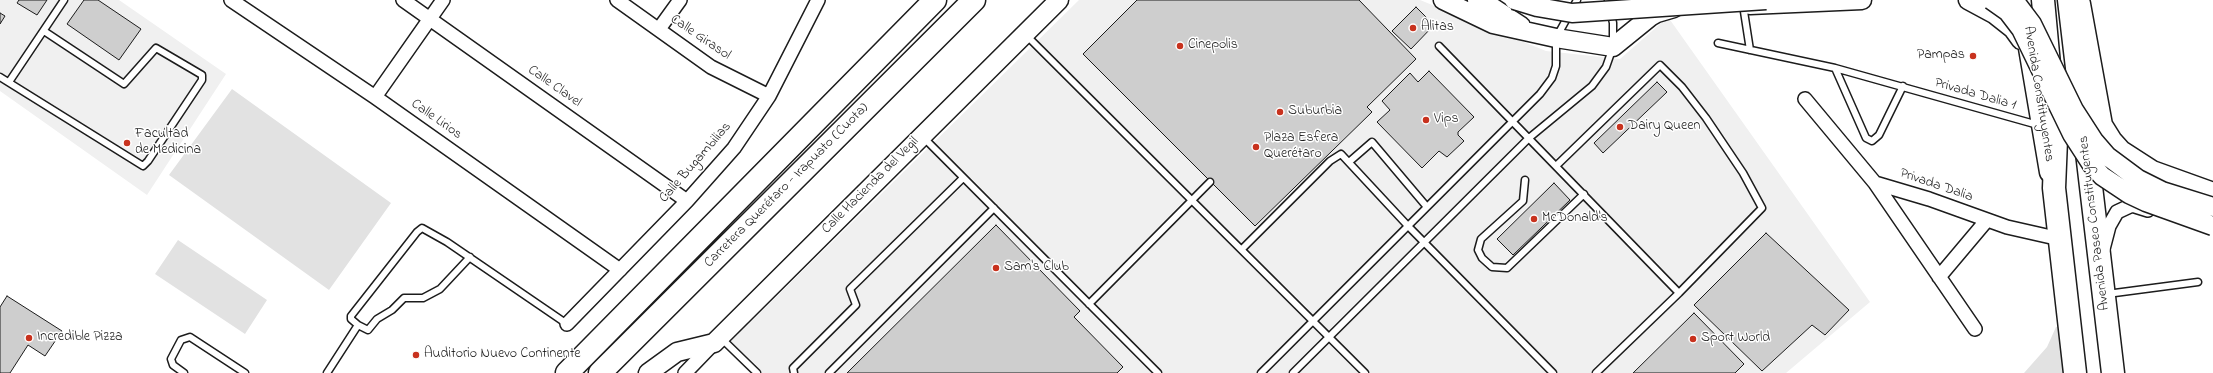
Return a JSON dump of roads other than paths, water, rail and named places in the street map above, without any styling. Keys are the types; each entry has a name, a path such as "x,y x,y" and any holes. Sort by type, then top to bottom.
{"highway":[{"name":"Carretera Querétaro - Irapuato (Cuota)","path":"567,373 935,0"},
{"name":"Carretera Querétaro - Irapuato (Cuota)","path":"600,373 974,0"},
{"path":"2043,0 2056,140 2054,188 2072,364"},
{"name":"Avenida Paseo Constituyentes","path":"2076,2 2078,74 2113,373"},
{"path":"556,373 599,341"}],"main road":[{"name":"Avenida Constituyentes","path":"2023,0 2041,126 2054,188"},
{"path":"2076,2 2102,124 2112,141 2130,158 2152,171 2213,193"},
{"path":"2213,196 2208,201 2205,216 2213,233"}],"street":[{"name":"Calle Lirios","path":"231,0 375,97 620,270"},
{"name":"Calle Clavel","path":"403,0 687,201"},
{"path":"375,97 443,0"},
{"name":"Calle Girasol","path":"616,0 711,67 769,96"},
{"path":"659,29 680,0"},
{"name":"Calle Bugambilias","path":"567,324 687,201 734,148 769,96 818,0"},
{"name":"Calle Hacienda del Vegil","path":"685,373 1059,0"},
{"path":"1443,0 1493,24 1556,38 1613,47 1650,17 1663,4 1743,5 1862,0"},
{"path":"1477,0 1492,7 1529,31"},
{"path":"1514,0 1537,7 1572,13 1766,0"},
{"path":"1968,0 1982,6 2008,25 2030,52"},
{"path":"1991,0 2008,12 2021,29 2072,134 2092,165 2102,176 2119,188 2146,202 2213,226"},
{"path":"2014,0 2032,24 2074,110 2094,142 2107,156 2138,179 2162,191 2213,207"},
{"name":"Privada Dalia","path":"1805,99 1875,183 1975,329"},
{"name":"Privada Dalia","path":"1875,183 2007,227 2060,239"},
{"path":"2100,264 2109,226 2117,212 2132,205 2213,233"},
{"path":"1939,277 1987,220"},
{"path":"648,373 677,352 717,340"}],"lane":[{"path":"9,82 64,0"},
{"path":"1261,373 1540,94 1552,78 1556,66 1556,38 1577,0"},
{"path":"1292,373 1529,138 1592,86 1606,67 1613,47 1613,23 1608,0"},
{"path":"1743,5 1750,50"},
{"path":"0,77 143,166 148,161 202,80 202,74 200,72 156,48 124,84 44,31"},
{"path":"1025,34 1365,373"},
{"name":"Privada Dalia 1","path":"1718,44 1835,68 2041,126"},
{"path":"1439,46 1679,292"},
{"path":"1556,166 1660,64 1682,87 1743,173 1762,208 1596,373"},
{"path":"1835,68 1866,138 1872,141 1879,135 1903,86"},
{"path":"922,135 1158,373"},
{"path":"1349,162 1372,142 1427,207"},
{"path":"1242,249 1330,161 1341,154 1424,243 1553,373"},
{"path":"794,373 793,368 856,305 850,289 963,178"},
{"path":"1525,180 1523,201 1481,239 1478,250 1482,258 1492,267 1507,268 1584,194"},
{"path":"1089,304 1210,182"},
{"path":"828,373 994,208"},
{"path":"470,257 440,289 423,298 404,298 392,310 377,319 368,330 358,326 353,321 351,316 417,232 422,228 470,257 567,324"},
{"path":"2103,295 2198,282"},
{"path":"327,373 358,326"},
{"path":"184,373 173,365 171,359 181,340 190,337 245,373"},
{"path":"717,340 757,373"}],"place":[{"name":"Alitas","path":"1413,28"},
{"name":"Cinepolis","path":"1180,46"},
{"name":"Pampas","path":"1973,56"},
{"name":"Suburbia","path":"1280,112"},
{"name":"Vips","path":"1426,120"},
{"name":"Dairy Queen","path":"1620,127"},
{"name":"Facultad de Medicina","path":"127,143"},
{"name":"Plaza Esfera Querétaro","path":"1256,147"},
{"name":"McDonald's","path":"1534,219"},
{"name":"Sam's Club","path":"996,268"},
{"name":"Incredible Pizza","path":"29,338"},
{"name":"Sport World","path":"1693,339"},
{"name":"Auditorio Nuevo Continente","path":"416,355"}]}
